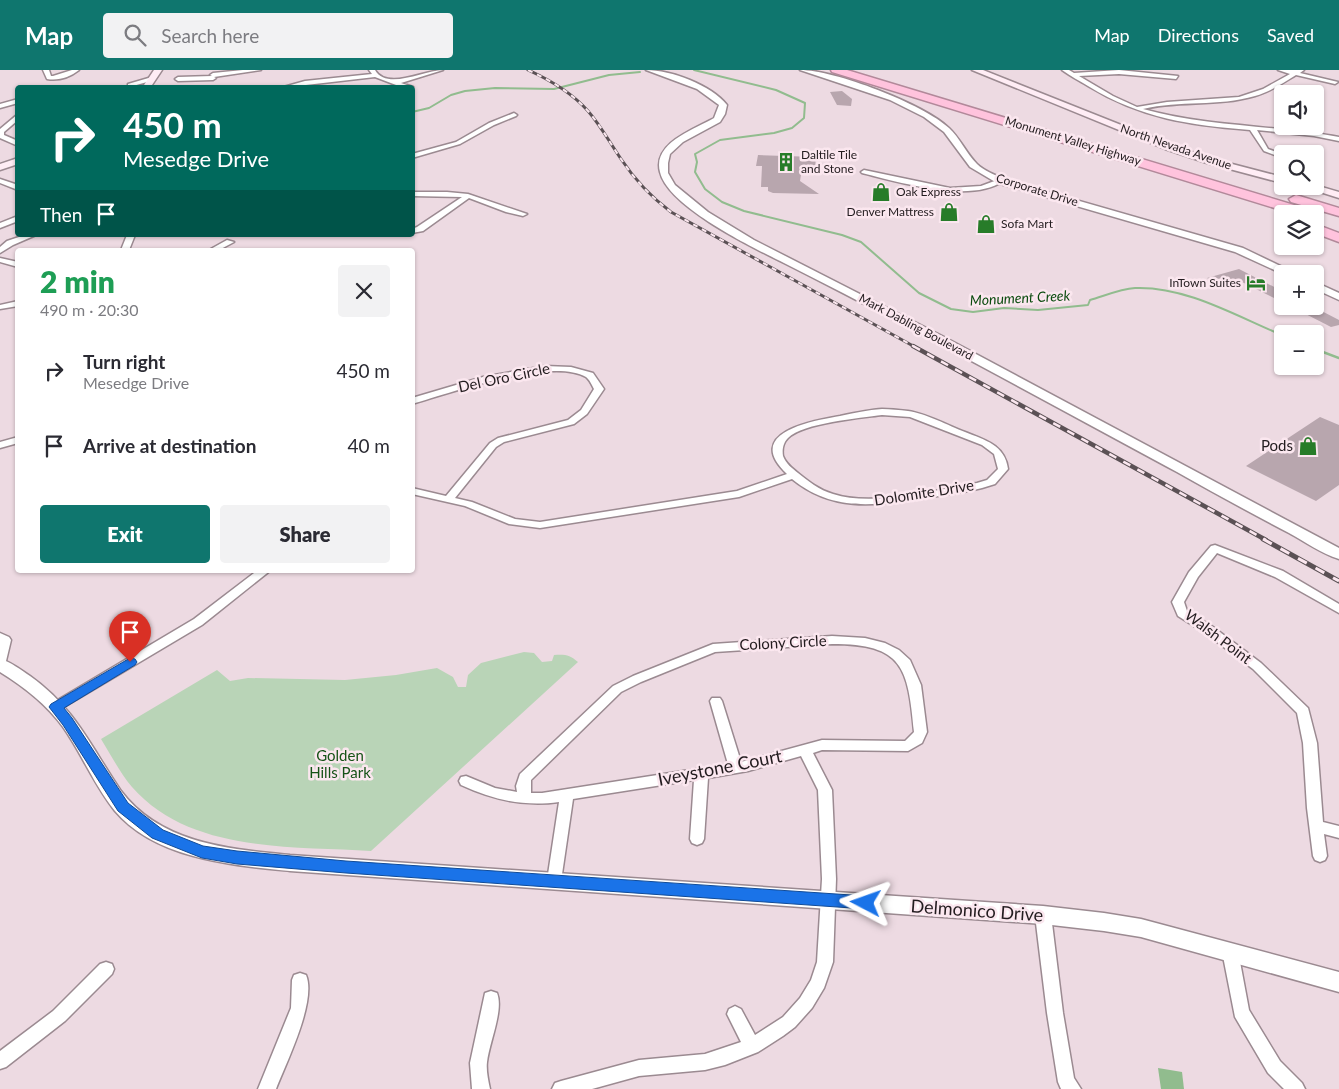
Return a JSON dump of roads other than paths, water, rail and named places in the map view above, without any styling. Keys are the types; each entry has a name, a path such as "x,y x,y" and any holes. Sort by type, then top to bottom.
{"highway":[{"name":"Monument Valley Highway","path":"836,70 1280,205"},
{"name":"Monument Valley Highway","path":"872,70 1339,211"},
{"path":"1020,125 1041,134 1187,182 1274,213"},
{"path":"1324,219 1339,224"},
{"path":"1324,232 1339,238"}],"main road":[{"path":"148,85 158,70"},
{"name":"North Nevada Avenue","path":"976,70 1071,109 1202,158 1274,178"},
{"path":"0,161 15,156"},
{"path":"0,167 15,162"},
{"path":"1324,191 1339,195"}],"street":[{"path":"46,70 49,78 56,78 64,77 76,70"},
{"path":"178,79 258,70"},
{"path":"397,82 440,70"},
{"name":"Mark Dabling Boulevard","path":"650,70 709,93 720,100 723,105 722,114 717,120 677,142 663,159 662,166 666,182 691,205 740,235 879,307 1339,554"},
{"name":"Corporate Drive","path":"804,70 890,97 914,108 954,136 973,165 1000,180 1238,250 1274,266"},
{"path":"1065,70 1121,102 1138,109 1196,123 1293,130 1330,135 1339,140"},
{"path":"1282,70 1298,72 1335,82"},
{"path":"296,85 344,80 374,72 404,85"},
{"path":"1073,75 1109,72 1176,77"},
{"path":"1138,109 1171,101 1222,100 1247,96 1260,92 1298,72"},
{"path":"213,74 213,85"},
{"path":"130,85 152,79"},
{"path":"0,106 15,102"},
{"path":"0,110 15,117 1,131 1,136 15,143"},
{"path":"415,155 449,146 465,139 497,119 514,115"},
{"path":"1252,127 1266,150 1274,153"},
{"path":"864,172 950,190 982,188 1000,180"},
{"path":"0,181 15,187"},
{"path":"0,188 15,195"},
{"path":"415,194 443,193 468,196 510,213 523,214"},
{"path":"415,230 468,196"},
{"path":"0,226 15,219"},
{"path":"0,251 10,243 26,237"},
{"path":"217,248 230,242"},
{"path":"0,260 15,264"},
{"path":"1324,289 1339,296"},
{"path":"0,307 15,304"},
{"name":"Del Oro Circle","path":"415,400 467,384 556,367 579,369 587,372 598,382 599,389 579,418 561,425 501,440 494,445 449,499"},
{"name":"Dolomite Drive","path":"891,411 911,414 986,443 995,448 1000,455 1003,469 991,482 978,486 877,502 861,502 829,497 809,488 795,475 781,462 778,456 780,441 792,430 810,425 891,411"},
{"path":"0,445 15,441"},
{"path":"415,492 473,506 507,521 540,525 740,494 757,490 795,475"},
{"name":"Walsh Point","path":"1320,856 1310,743 1303,711 1257,666 1209,630 1182,613 1178,602 1193,575 1215,548 1279,574 1339,609"},
{"path":"55,707 198,622 262,573"},
{"path":"0,637 5,640 0,663"},
{"name":"Colony Circle","path":"525,799 523,786 525,778 617,689 713,648 854,639 886,648 897,655 906,665 914,679 921,732 917,739 908,746 838,744 822,745 805,750"},
{"name":"Delmonico Drive","path":"0,663 19,675 55,707 68,722 123,807 158,834 202,852 346,867 1043,915 1140,928 1339,982"},
{"path":"716,701 736,768"},
{"path":"561,1089 639,1068 705,1062 725,1057 752,1046 789,1022 806,1002 818,983 825,962 829,880 825,790 805,750"},
{"name":"Iveystone Court","path":"466,781 487,792 501,796 542,799 736,768 805,750"},
{"path":"697,839 700,774"},
{"path":"554,881 567,794"},
{"path":"1317,826 1339,832"},
{"path":"1043,915 1066,1082 1072,1089"},
{"path":"1230,952 1241,1012 1274,1067 1296,1089"},
{"path":"0,1061 59,1016 106,969"},
{"path":"266,1089 299,1008 300,980"},
{"path":"481,1089 478,1063 487,1027 491,998"},
{"path":"735,1014 752,1046"}],"waterway":[{"name":"Monument Creek","path":"694,70 776,90 805,103 804,118 792,128 774,133 720,140 695,154 697,162 695,172 705,189 722,202 744,211 842,235 861,242 919,293 951,309 973,312 1004,308 1038,310 1088,305 1090,300 1135,288 1154,289 1192,297 1274,332"},
{"path":"415,111 429,108 451,95 465,91 495,88 554,89 609,75 640,72"},
{"name":"Monument Creek","path":"1324,352 1339,358"}],"railway":[{"path":"528,70 560,87 582,104 632,174 650,194 671,212 915,347"},
{"path":"913,346 1266,540"},
{"path":"1263,539 1339,581"}],"place":[{"name":"Daltile Tile and Stone","path":"786,162"},
{"name":"Oak Express","path":"881,192"},
{"name":"Denver Mattress","path":"949,212"},
{"name":"Sofa Mart","path":"986,224"},
{"name":"InTown Suites","path":"1256,283"},
{"name":"Pods","path":"1308,446"}],"park label":[{"name":"Golden Hills Park","path":"340,764"}]}
